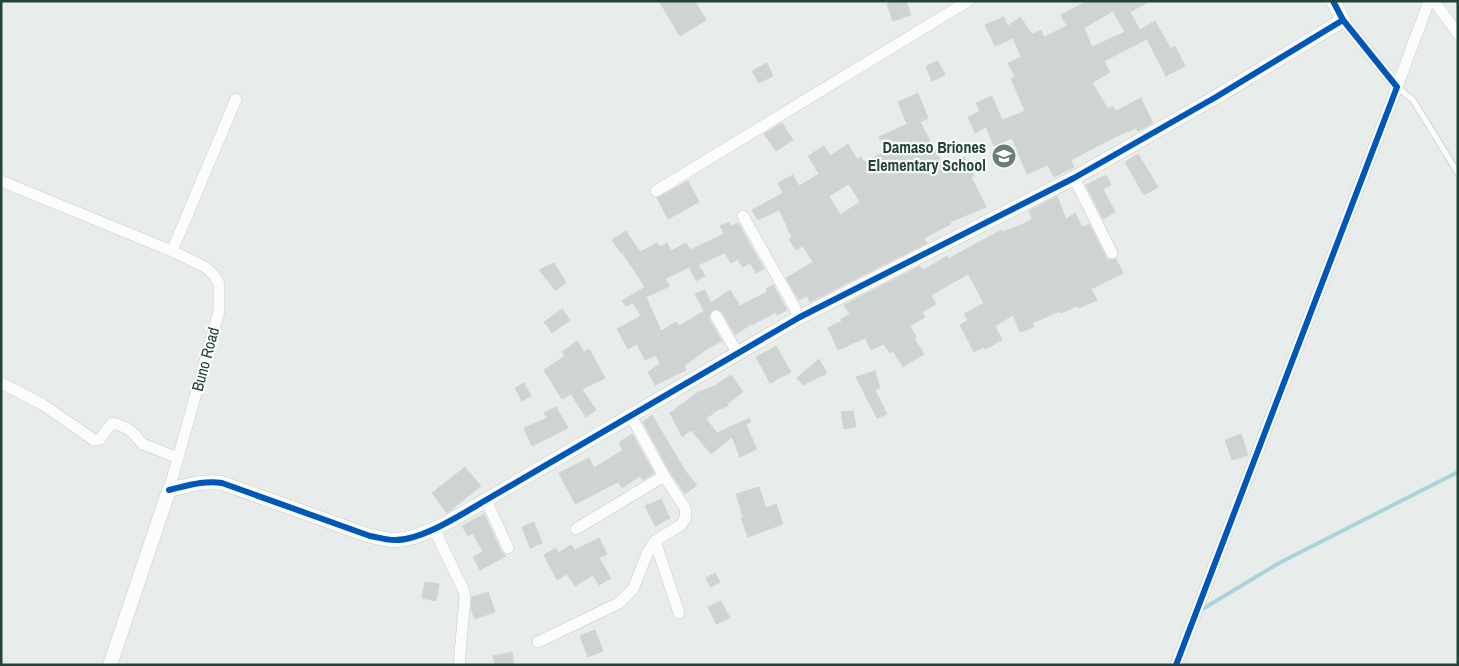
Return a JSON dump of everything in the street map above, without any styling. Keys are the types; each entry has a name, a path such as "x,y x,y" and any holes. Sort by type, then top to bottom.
{"street":[{"path":"1333,1 1343,20 1397,87"},
{"path":"1176,665 1429,1"},
{"path":"1434,1 1458,34"},
{"path":"656,191 960,3"},
{"path":"170,490 201,482 222,483 370,536 394,540 405,539 434,529 800,317 1074,178 1216,97 1343,20"},
{"path":"172,251 236,99"},
{"path":"1074,178 1112,253"},
{"name":"Buno Road","path":"1,181 172,251 205,268 214,275 219,284 219,311 170,490 110,665"},
{"path":"743,216 800,317"},
{"path":"716,316 738,354"},
{"path":"1,383 42,404 94,440 100,439 112,423 115,423 132,432 139,442 178,458"},
{"path":"538,642 619,603 633,589 647,554 655,542 681,525 686,517 685,508 664,476 631,416"},
{"path":"576,529 664,476"},
{"path":"486,500 508,548"},
{"path":"434,529 464,591 459,665"},
{"path":"655,542 679,613"}],"lane":[{"path":"1397,87 1413,100 1458,173"}],"building":[{"path":"659,1 695,1 706,20 680,36"},
{"path":"896,1 906,1 911,15 893,21 887,4"},
{"path":"1087,1 1150,1 1130,12 1140,30 1155,21 1171,49 1175,46 1185,66 1166,76 1147,39 1104,61 1110,72 1092,83 1108,109 1113,106 1116,111 1141,98 1153,123 1138,131 1136,128 1115,137 1071,160 1074,167 1054,177 1048,165 1027,174 1012,138 994,146 986,127 975,133 968,117 980,111 976,103 992,96 1002,120 1025,111 1011,79 1015,77 1008,63 1021,57 1013,38 995,46 985,25 1004,17 1008,26 1020,17 1032,34 1041,30 1044,37 1067,26 1061,15","holes":["1113,11 1125,32 1092,47 1084,28"]},
{"path":"938,61 945,75 932,81 926,66"},
{"path":"767,63 773,76 759,83 752,71"},
{"path":"918,93 928,118 920,122 944,167 964,157 974,176 971,177 986,207 950,222 951,224 924,238 927,243 810,302 807,296 799,300 786,278 813,262 803,246 796,250 789,239 792,237 779,210 758,220 752,210 783,193 778,183 793,175 799,186 819,174 808,156 824,146 830,156 848,144 857,159 861,157 864,162 886,151 879,137 907,124 898,102","holes":["849,184 860,202 840,215 829,196"]},
{"path":"782,123 793,140 776,151 764,134"},
{"path":"1138,154 1158,187 1144,195 1125,162"},
{"path":"1106,175 1111,185 1103,189 1115,212 1103,219 1086,185"},
{"path":"688,181 699,202 668,219 657,198"},
{"path":"1057,196 1066,219 1075,213 1082,227 1089,224 1108,260 1116,259 1123,273 1091,289 1097,300 1079,308 1077,306 1061,313 1060,311 1032,323 1034,327 1020,332 1013,315 995,326 1002,340 985,349 984,347 974,352 960,325 968,320 964,314 984,303 968,274 931,295 936,304 922,312 925,317 910,326 916,337 914,338 924,354 903,367 893,351 890,353 884,344 871,350 865,338 838,350 828,328 842,321 841,319 850,314 844,305 920,266 923,270 947,256 948,259 1001,230 1002,232 1023,224 1032,219 1029,211"},
{"path":"729,222 731,226 738,223 764,269 756,273 750,263 742,267 738,259 731,263 725,253 698,265 705,276 696,281 689,267 665,279 670,286 646,297 661,331 676,322 679,326 704,311 695,294 705,290 711,303 730,290 740,306 767,292 766,289 773,285 787,310 777,315 776,312 751,324 735,335 722,312 716,309 712,310 709,319 722,341 708,348 684,366 686,370 655,385 648,372 660,364 656,355 645,360 637,344 628,349 617,329 641,316 633,303 626,306 622,301 645,287 612,240 626,231 640,252 657,243 660,247 667,243 671,251 686,243 690,250 724,234 720,226"},
{"path":"554,263 566,282 556,291 539,270"},
{"path":"562,309 570,320 552,333 544,322"},
{"path":"577,341 584,352 589,349 605,378 582,389 596,410 586,417 571,394 562,399 544,370 565,356 562,352"},
{"path":"776,346 791,372 770,383 756,357"},
{"path":"819,359 827,373 803,385 797,378"},
{"path":"875,371 880,388 875,390 887,414 877,418 856,377"},
{"path":"731,375 743,392 727,404 728,406 717,410 706,419 717,433 749,418 751,421 746,425 757,449 740,457 732,437 711,454 691,430 682,437 670,413 697,393 716,385"},
{"path":"524,383 531,396 522,401 515,388"},
{"path":"556,407 568,428 532,446 524,428 547,418 544,413"},
{"path":"853,411 856,427 844,429 841,412"},
{"path":"652,415 686,472 697,485 685,494 670,472 643,422"},
{"path":"632,434 654,473 643,480 640,476 622,488 618,482 575,504 559,473 589,458 594,468 623,450 619,443"},
{"path":"1241,434 1248,455 1232,460 1225,440"},
{"path":"465,467 481,486 447,513 432,493"},
{"path":"759,487 766,508 776,504 783,524 748,537 741,518 743,517 736,494"},
{"path":"661,499 670,518 655,526 645,506"},
{"path":"484,514 501,551 506,556 480,570 473,557 483,552 473,533 468,536 462,526"},
{"path":"534,522 542,543 530,548 522,527"},
{"path":"599,538 607,554 599,558 611,578 599,585 593,575 575,586 567,574 557,580 544,555 556,548 558,553 571,545 575,550"},
{"path":"715,573 720,582 710,587 706,578"},
{"path":"425,582 439,584 436,601 422,598"},
{"path":"488,592 495,612 475,619 471,610 472,597"},
{"path":"721,601 730,618 716,624 708,607"},
{"path":"595,630 603,651 588,657 580,636"},
{"path":"512,652 514,665 495,665 493,656"}],"waterway":[{"path":"1201,610 1279,563 1458,472"}],"cycle path":[{"path":"169,490 202,483 222,483 370,536 388,540 405,539 441,526 800,317 1074,178 1216,97 1343,20 1333,1"},
{"path":"1176,665 1397,87 1343,20"}],"place":[{"name":"Damaso Briones Elementary School","path":"1004,156"}]}
